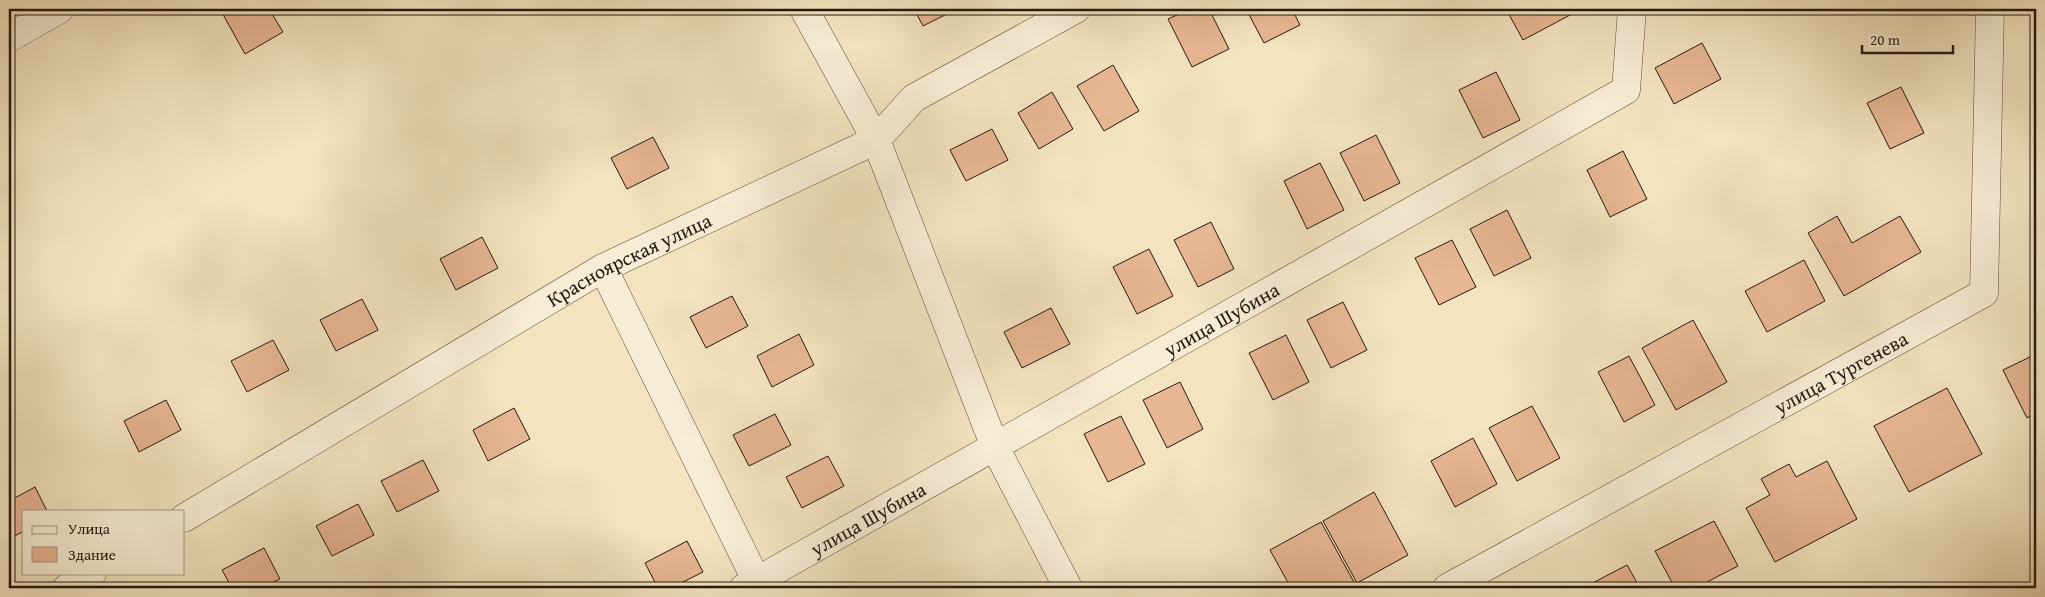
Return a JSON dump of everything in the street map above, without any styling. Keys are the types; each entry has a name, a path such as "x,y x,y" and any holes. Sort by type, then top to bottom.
{"street":[{"path":"9,38 60,9"},
{"path":"804,9 876,140 995,447 1068,588"},
{"name":"Красноярская улица","path":"185,517 603,268 876,140 914,98 1076,9"},
{"name":"улица Шубина","path":"753,586 1626,90 1632,9"},
{"name":"улица Тургенева","path":"1447,588 1984,293 1990,9"},
{"path":"603,268 753,586"},
{"path":"66,588 90,574"}],"building":[{"path":"220,9 269,9 283,32 245,54"},
{"path":"914,9 957,9 923,26"},
{"path":"1190,9 1209,9 1229,49 1192,67 1168,19"},
{"path":"1246,9 1292,9 1300,25 1264,43"},
{"path":"1506,9 1566,9 1570,15 1523,40"},
{"path":"1702,43 1721,79 1674,104 1655,68"},
{"path":"1113,65 1139,111 1104,131 1077,86"},
{"path":"1496,72 1520,120 1483,138 1459,90"},
{"path":"1901,87 1924,133 1890,149 1867,103"},
{"path":"1052,92 1073,129 1039,149 1018,113"},
{"path":"992,129 1008,160 966,181 950,150"},
{"path":"1376,135 1400,183 1364,201 1340,153"},
{"path":"653,137 669,168 627,189 611,158"},
{"path":"1623,151 1647,199 1610,217 1587,170"},
{"path":"1320,163 1344,210 1307,229 1284,181"},
{"path":"1507,210 1531,258 1494,276 1470,229"},
{"path":"1837,216 1852,243 1900,216 1921,252 1844,296 1808,233"},
{"path":"1211,222 1234,269 1198,287 1174,240"},
{"path":"482,237 498,268 456,290 440,259"},
{"path":"1452,240 1476,287 1439,305 1415,258"},
{"path":"1149,249 1173,296 1137,314 1113,267"},
{"path":"1804,260 1825,301 1767,332 1745,291"},
{"path":"732,296 748,326 706,348 690,317"},
{"path":"362,299 378,330 336,351 320,320"},
{"path":"1343,302 1367,350 1331,368 1307,320"},
{"path":"1051,308 1070,344 1022,368 1004,332"},
{"path":"1693,320 1727,382 1676,410 1642,348"},
{"path":"799,334 814,365 772,387 757,356"},
{"path":"1286,335 1309,382 1273,400 1249,353"},
{"path":"273,340 289,370 247,392 231,361"},
{"path":"2036,354 2036,413 2027,418 2003,370"},
{"path":"1629,356 1655,405 1624,422 1598,372"},
{"path":"1180,382 1203,429 1167,448 1143,400"},
{"path":"1947,388 1982,454 1909,492 1874,426"},
{"path":"166,400 181,430 139,452 124,421"},
{"path":"1532,406 1560,458 1517,481 1489,428"},
{"path":"514,408 530,439 488,461 473,430"},
{"path":"775,414 791,445 749,466 733,435"},
{"path":"1121,416 1145,464 1108,482 1084,434"},
{"path":"1473,438 1497,484 1455,507 1431,461"},
{"path":"828,456 844,486 802,508 786,477"},
{"path":"423,460 439,491 397,512 381,481"},
{"path":"1827,461 1857,519 1775,562 1746,508 1770,495 1761,479 1789,464 1796,477"},
{"path":"35,487 46,510 22,510 22,532 9,539 9,501"},
{"path":"1374,492 1408,555 1357,583 1323,521"},
{"path":"358,504 374,535 332,556 316,526"},
{"path":"1714,521 1738,566 1707,582 1711,588 1675,588 1655,551"},
{"path":"1321,522 1355,584 1348,588 1291,588 1270,550"},
{"path":"687,541 703,572 671,588 658,588 645,563"},
{"path":"264,548 280,579 261,588 232,588 222,570"},
{"path":"1627,565 1640,588 1583,588"}]}
